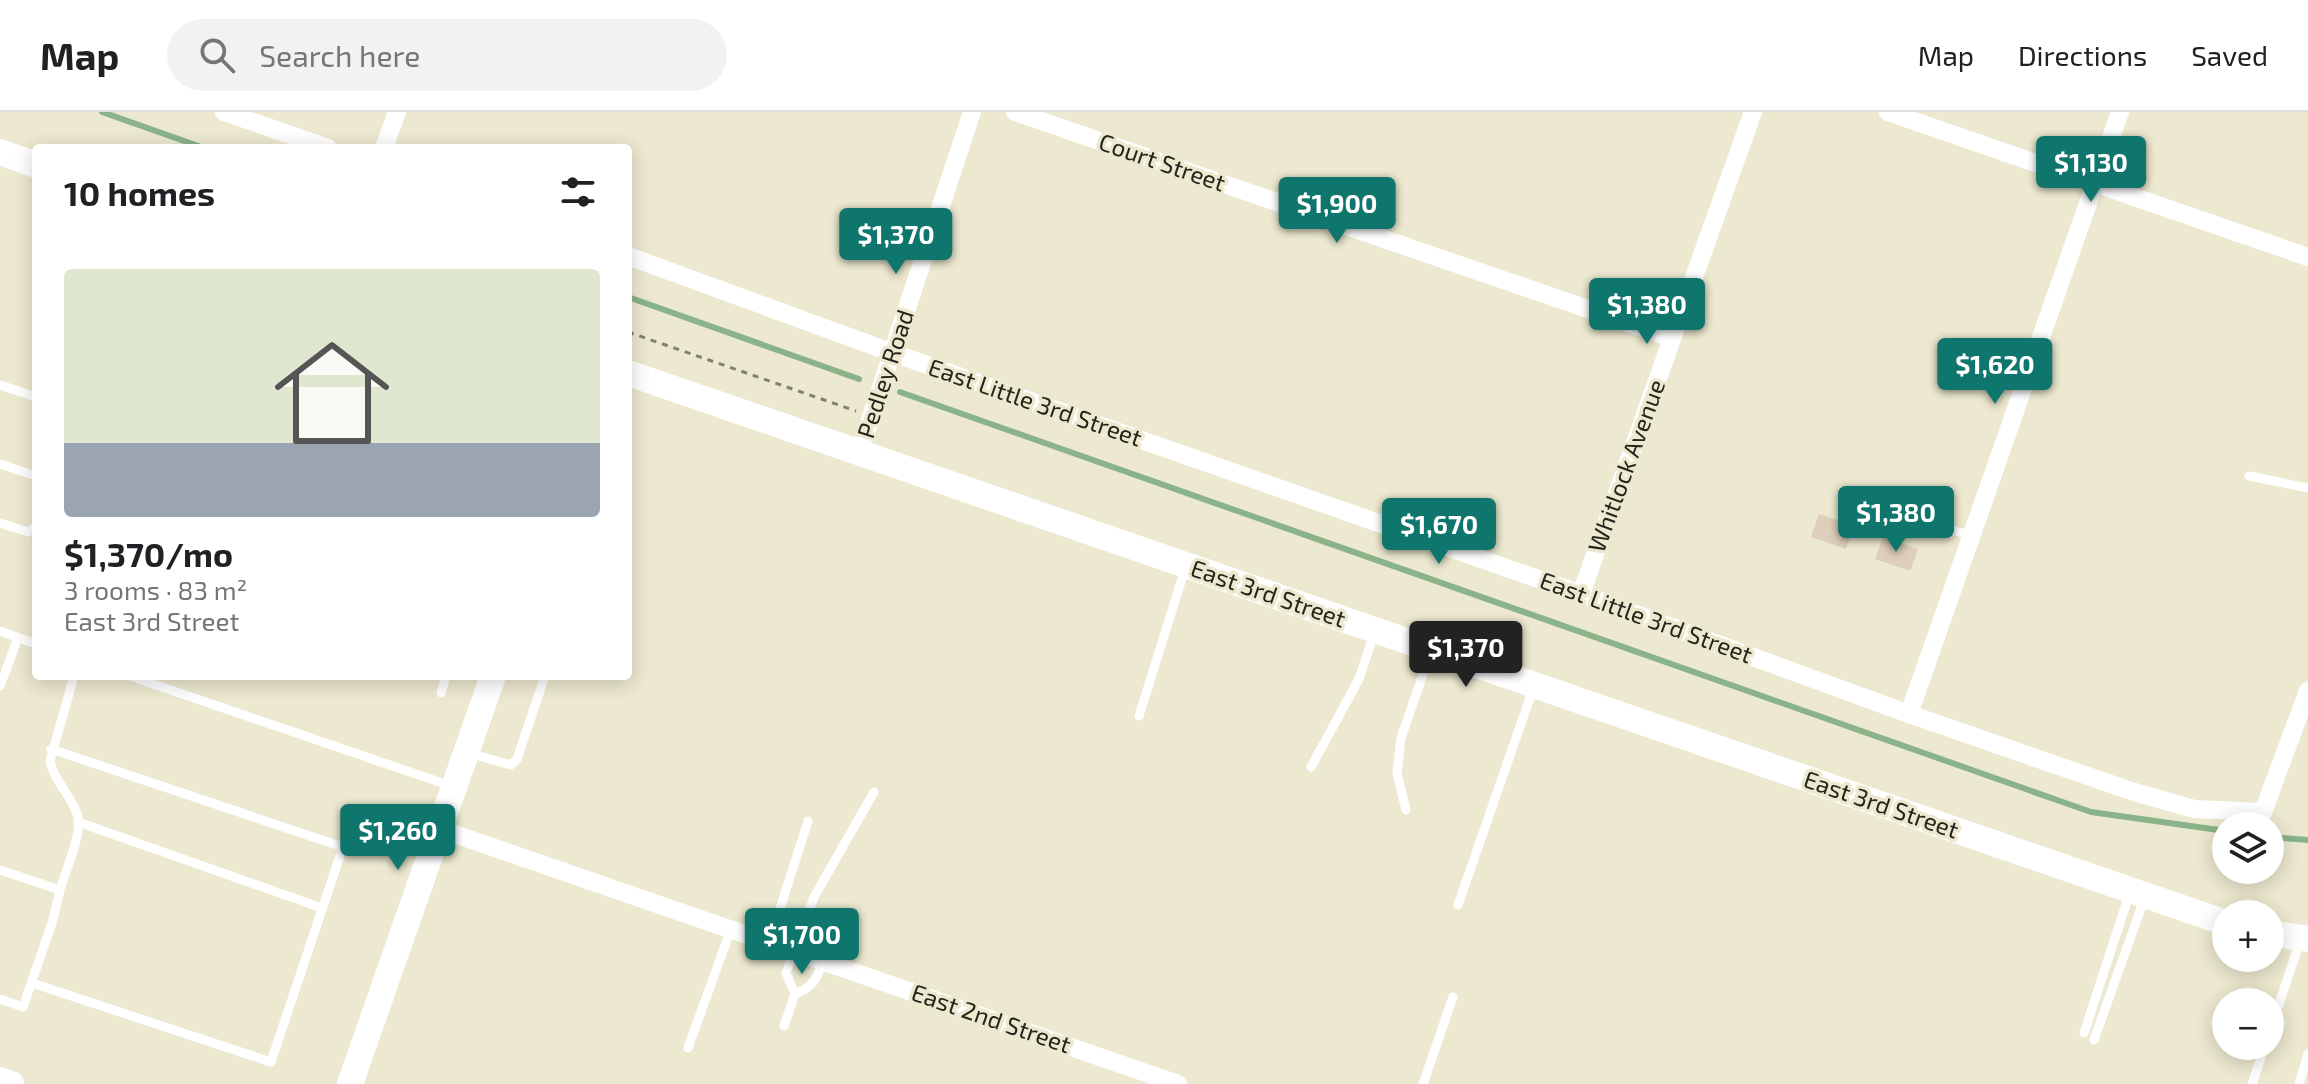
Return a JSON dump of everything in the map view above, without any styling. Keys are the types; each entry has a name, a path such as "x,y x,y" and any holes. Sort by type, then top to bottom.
{"main road":[{"path":"0,152 32,164"},
{"name":"East 3rd Street","path":"632,374 2212,918"},
{"path":"350,1084 492,680"},
{"path":"2284,935 2305,938"},
{"path":"0,1080 11,1084"}],"street":[{"path":"224,112 316,144"},
{"path":"385,144 397,112"},
{"name":"Pedley Road","path":"859,453 972,112"},
{"name":"Court Street","path":"1015,112 1672,338"},
{"name":"Whitlock Avenue","path":"1581,594 1753,112"},
{"path":"1888,112 2308,257"},
{"path":"1909,714 2120,112"},
{"name":"East Little 3rd Street","path":"632,257 893,353 1581,594 1909,714 2131,791 2194,809 2263,812 2308,691"},
{"name":"East 2nd Street","path":"440,829 1178,1084"}],"lane":[{"path":"0,385 32,396"},
{"path":"0,464 32,475"},
{"path":"2249,476 2308,488"},
{"path":"1843,494 1971,536"},
{"path":"0,523 28,532 32,529"},
{"path":"1139,716 1186,566"},
{"path":"0,631 32,643"},
{"path":"1311,767 1359,679 1375,631"},
{"path":"0,686 18,638"},
{"path":"1406,810 1397,773 1401,738 1431,651"},
{"path":"0,999 23,1007 53,920 78,830 78,816 52,774 50,761 73,680"},
{"path":"142,680 454,787"},
{"path":"441,693 445,680"},
{"path":"466,753 511,765 517,759 544,680"},
{"path":"1458,905 1534,685"},
{"path":"32,983 271,1062 343,847 51,749"},
{"path":"784,1026 795,994 786,973 793,951 814,897 874,792"},
{"path":"769,943 808,821"},
{"path":"78,822 322,908"},
{"path":"0,870 60,890"},
{"path":"2084,1033 2138,894"},
{"path":"2094,1040 2138,894"},
{"path":"688,1048 731,929"},
{"path":"2284,994 2305,938"},
{"path":"795,994 810,988 818,978 823,961"},
{"path":"1423,1084 1453,997"},
{"path":"2299,1084 2308,1054"},
{"path":"2252,1084 2260,1060"}],"path":[{"path":"632,333 871,416"}],"building":[{"path":"1819,514 1854,526 1846,549 1811,537"},
{"path":"1883,537 1918,549 1910,571 1875,559"}],"waterway":[{"path":"102,112 193,144"},
{"path":"632,298 859,379"},
{"path":"900,392 2091,812 2212,829"},
{"path":"2284,838 2308,840"}]}
